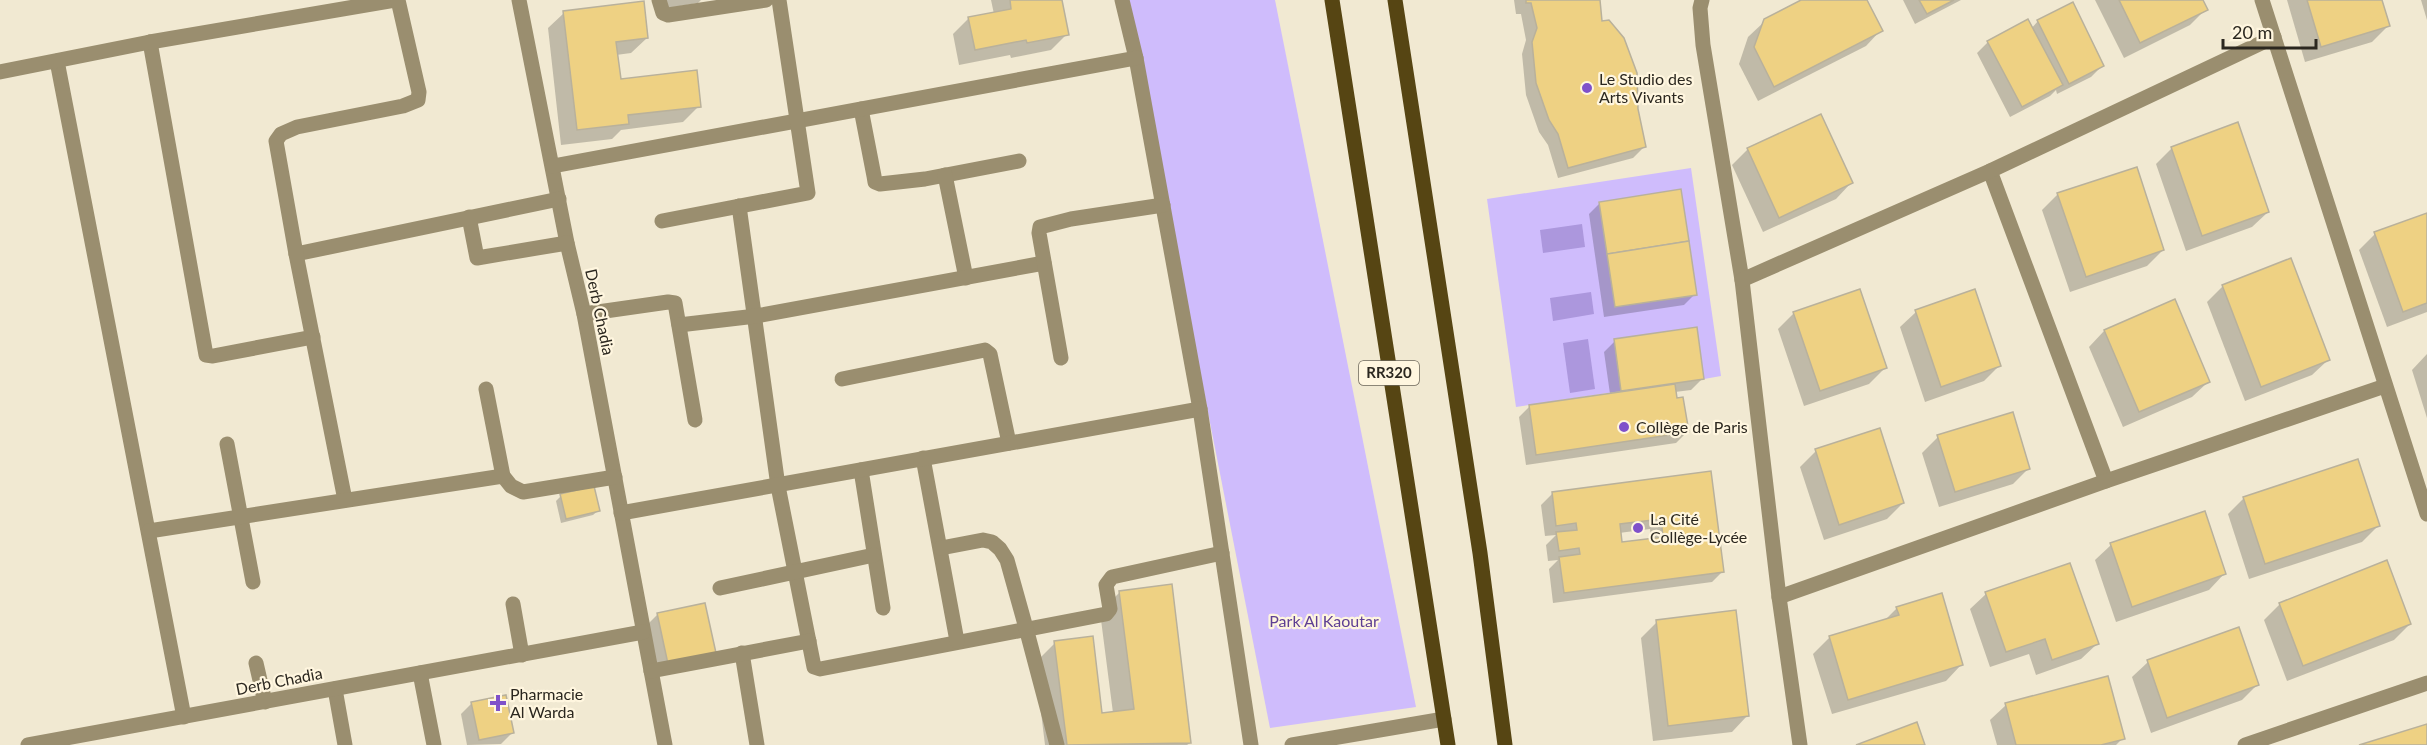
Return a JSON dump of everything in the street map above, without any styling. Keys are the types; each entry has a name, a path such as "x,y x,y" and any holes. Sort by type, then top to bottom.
{"main road":[{"name":"RR320","path":"1332,0 1448,745"},
{"path":"1395,0 1480,553 1505,745"}],"street":[{"path":"0,72 150,42 396,0 419,92 418,100 403,106 297,128 280,134 276,141 345,500"},
{"name":"Derb Chadia","path":"519,0 567,243 584,314 665,745"},
{"path":"659,0 663,13 669,15 766,0"},
{"path":"662,221 808,193 779,0"},
{"path":"1122,0 1136,58 1200,409 1251,745"},
{"path":"1702,0 1700,8 1702,45 1742,280 1779,597 1800,745"},
{"path":"2262,0 2427,514"},
{"path":"1742,280 1990,171 2274,37"},
{"path":"150,42 206,355 213,356 313,337"},
{"path":"553,166 1136,58"},
{"path":"57,61 184,717"},
{"path":"861,110 875,182 880,184 945,176 1019,161"},
{"path":"1990,171 2106,481"},
{"path":"945,176 966,278"},
{"path":"296,254 560,199"},
{"path":"1060,358 1039,230 1043,225 1163,205"},
{"path":"739,206 778,486 814,667 817,669 1109,612 1107,585 1112,577 1222,553"},
{"path":"469,217 477,258 567,243"},
{"path":"680,325 756,316 1044,263"},
{"path":"584,314 675,303 695,420"},
{"path":"842,379 985,350 990,354 1009,443"},
{"path":"1779,597 2106,481 2385,386"},
{"path":"486,389 503,476 511,486 523,492 615,477"},
{"path":"621,513 1200,409"},
{"path":"227,444 253,582"},
{"path":"923,458 957,641"},
{"path":"861,470 883,608"},
{"path":"149,531 503,476"},
{"path":"941,548 983,540 993,542 1007,560 1057,745"},
{"path":"720,588 874,555"},
{"path":"513,604 522,655"},
{"name":"Derb Chadia","path":"28,745 643,633"},
{"path":"651,670 809,641"},
{"path":"742,653 757,745"},
{"path":"256,663 265,702"},
{"path":"420,673 434,745"},
{"path":"2245,745 2288,738 2427,683"},
{"path":"335,689 345,745"},
{"path":"1292,745 1444,719"}],"green space":[{"name":"Park Al Kaoutar","path":"1127,0 1275,0 1416,707 1270,728"},
{"path":"1691,168 1721,376 1704,379 1696,327 1614,340 1621,391 1516,407 1487,199","holes":["1681,189 1697,295 1615,307 1599,202"]}],"shaded area":[{"path":"1582,224 1585,247 1543,253 1540,230"},
{"path":"1591,292 1594,314 1553,321 1550,298"},
{"path":"1588,339 1595,389 1570,393 1563,343"}],"building":[{"path":"1010,0 1062,0 1069,35 1027,43 1026,40 975,50 968,17 1011,9"},
{"name":"Le Studio des Arts Vivants","path":"1526,0 1600,0 1602,21 1609,20 1624,38 1637,73 1638,109 1646,147 1568,168 1558,134 1549,120 1536,83 1532,42 1537,28 1531,3 1526,3"},
{"path":"1801,0 1867,0 1883,31 1774,87 1754,47 1764,19"},
{"path":"1919,0 1954,0 1927,14"},
{"path":"2119,0 2203,0 2208,10 2140,43"},
{"path":"2307,0 2382,0 2390,26 2321,47"},
{"path":"644,1 648,38 616,42 621,79 697,70 701,107 628,115 629,124 577,130 563,11"},
{"path":"2073,2 2104,66 2069,84 2037,20"},
{"path":"2028,19 2063,85 2022,107 1987,41"},
{"path":"1821,114 1853,183 1779,218 1747,148"},
{"path":"2238,122 2269,212 2202,236 2171,147"},
{"path":"2137,167 2164,250 2086,277 2057,193"},
{"path":"1681,189 1689,241 1607,254 1599,202"},
{"path":"2427,213 2427,303 2403,312 2374,232"},
{"path":"1689,241 1697,295 1615,307 1607,254"},
{"path":"2291,258 2330,360 2261,387 2222,285"},
{"path":"1860,289 1887,368 1820,391 1793,312"},
{"path":"1975,289 2001,366 1941,387 1915,310"},
{"path":"2175,299 2210,382 2139,412 2104,330"},
{"path":"1697,327 1704,379 1621,391 1614,339"},
{"path":"1675,384 1677,398 1683,397 1689,432 1536,455 1529,405"},
{"path":"2013,412 2030,469 1955,492 1937,435"},
{"path":"1880,428 1904,503 1839,525 1815,449"},
{"path":"2358,459 2380,526 2265,564 2243,497"},
{"path":"1711,471 1724,572 1564,593 1559,557 1580,554 1579,548 1559,551 1556,532 1577,530 1576,523 1556,526 1552,492","holes":["1661,519 1663,537 1622,542 1620,524"]},
{"path":"594,486 600,511 566,519 560,494"},
{"path":"2205,511 2226,574 2132,607 2110,543"},
{"path":"2387,560 2411,624 2303,666 2279,603"},
{"path":"2070,563 2099,644 2052,660 2045,639 2006,652 1985,592"},
{"path":"1172,584 1191,743 1067,745 1054,641 1093,636 1102,713 1134,709 1119,591"},
{"path":"1942,593 1963,665 1848,700 1829,636 1899,615 1896,607"},
{"path":"705,603 716,653 668,664 657,613"},
{"path":"1736,610 1749,716 1668,726 1656,620"},
{"path":"2239,627 2259,685 2167,718 2147,660"},
{"path":"2108,676 2125,739 2101,745 2016,745 2005,703"},
{"path":"506,695 514,733 479,740 471,702"},
{"path":"1917,722 1925,745 1856,745"},
{"path":"2427,724 2427,745 2359,745"}],"place":[{"name":"Le Studio des Arts Vivants","path":"1587,88"},
{"name":"Collège de Paris","path":"1624,427"},
{"name":"La Cité Collège-Lycée","path":"1638,528"},
{"name":"Pharmacie Al Warda","path":"498,703"}]}
